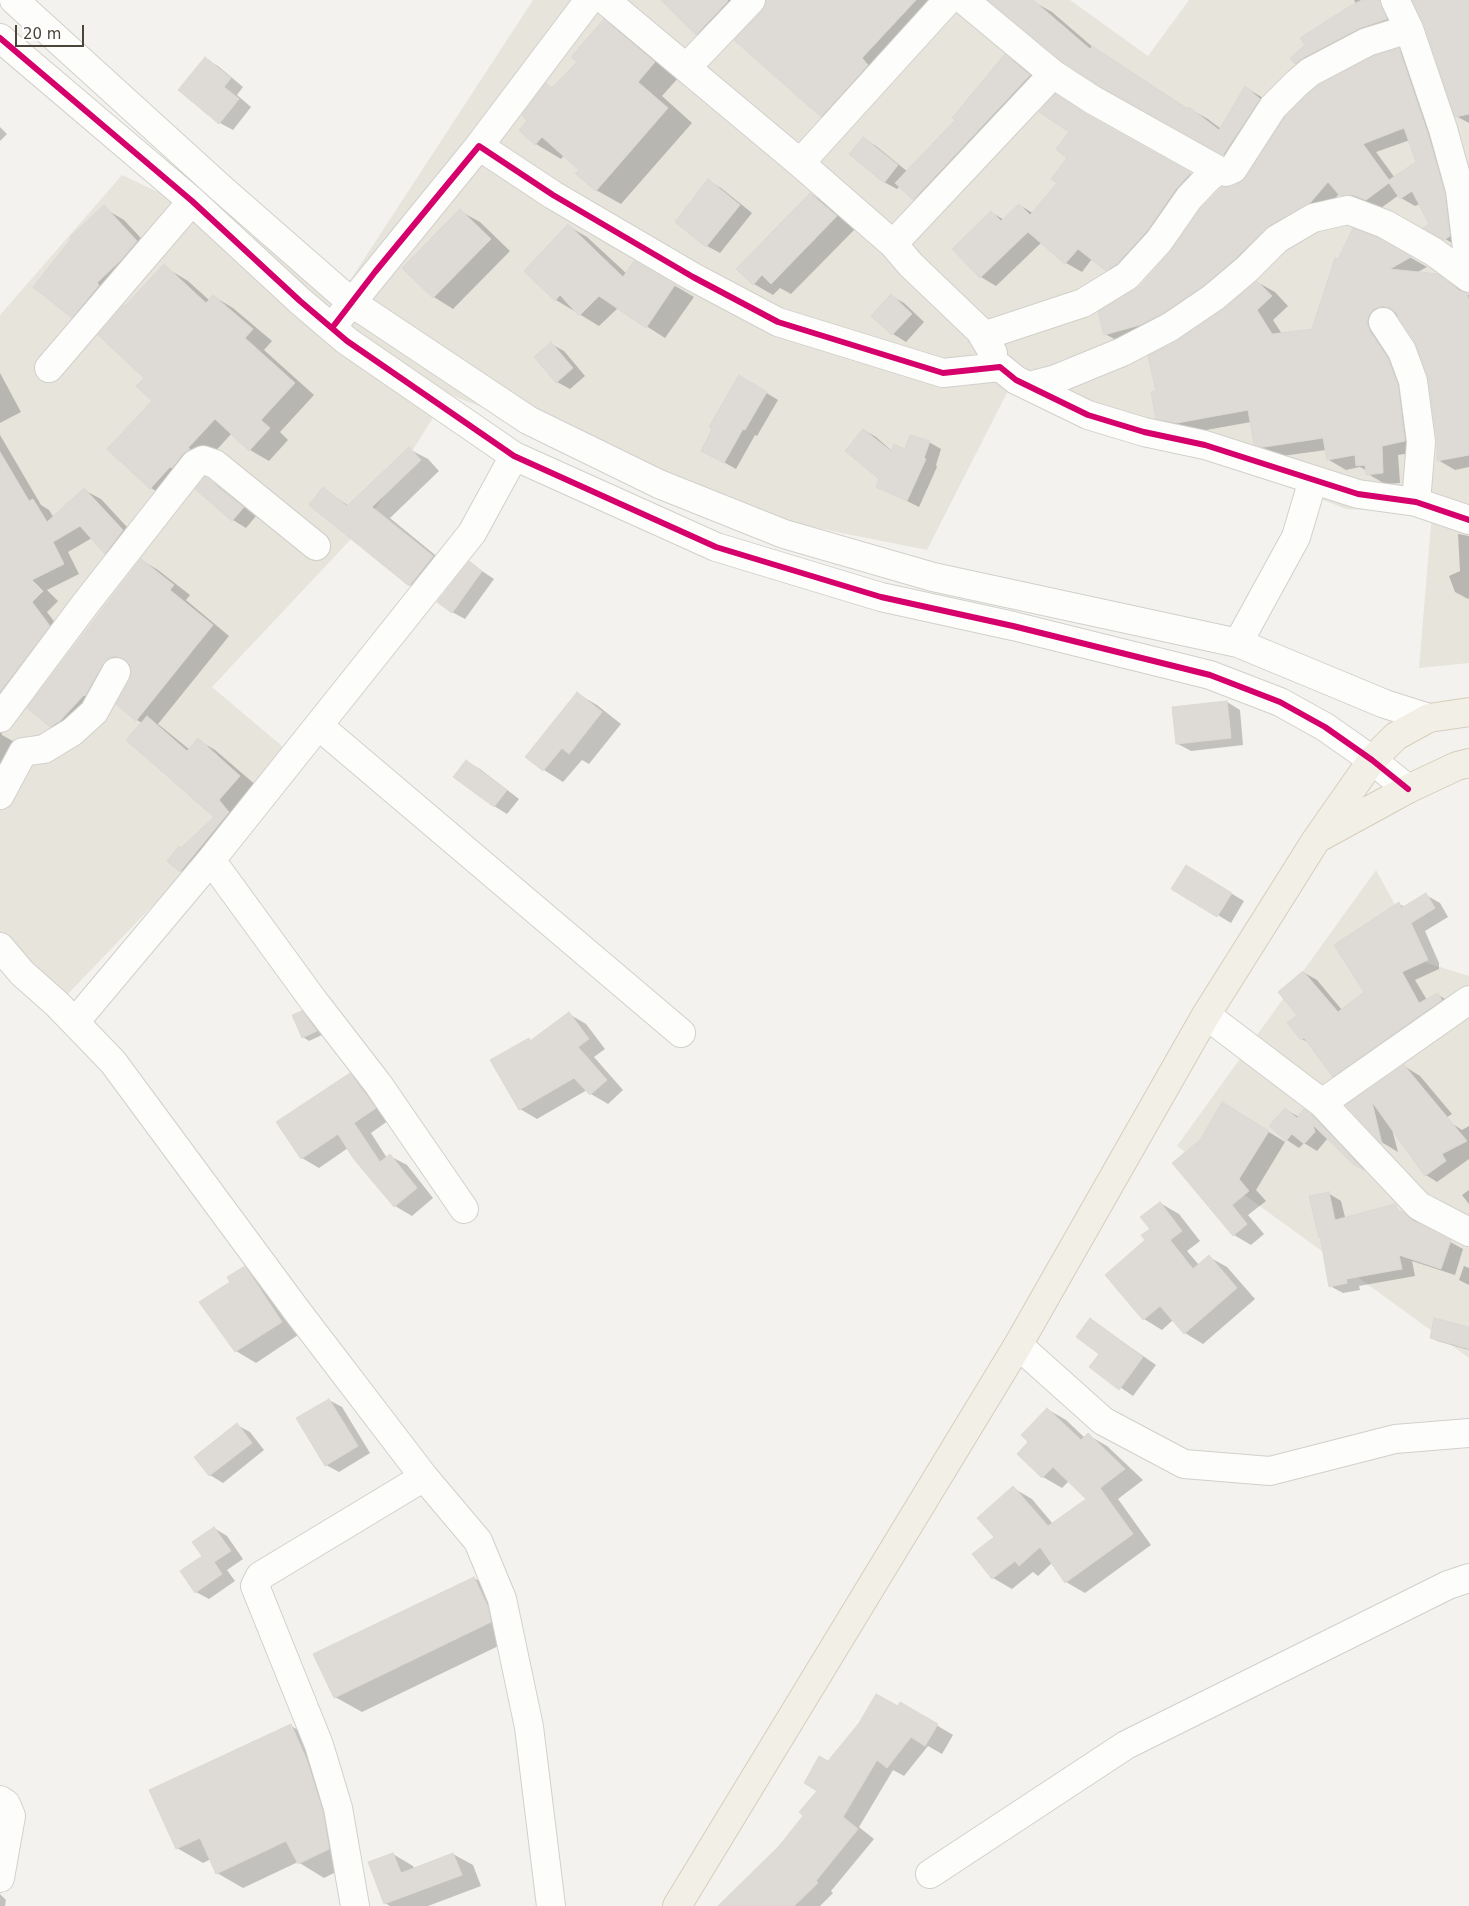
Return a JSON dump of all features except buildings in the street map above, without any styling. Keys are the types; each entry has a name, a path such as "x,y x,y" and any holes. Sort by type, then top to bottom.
{"main road":[{"path":"677,1906 1018,1344 1206,1015 1316,840 1372,760 1396,736 1429,718 1469,712"},
{"path":"1316,840 1408,789 1457,766 1469,764"}],"street":[{"path":"14,0 223,190 351,302 528,420 660,484 784,534 933,577 1238,644 1386,704 1429,718"},
{"path":"332,328 351,302 479,146 589,0"},
{"path":"605,0 800,163 893,244 911,265 980,331 1000,367 1016,380 1088,415 1144,432 1205,445 1358,494 1416,502 1469,520"},
{"path":"686,68 751,0"},
{"path":"800,163 948,0"},
{"path":"964,0 1053,74 1093,100 1218,170 1226,172 1233,169 1273,107 1310,72 1367,42 1409,30"},
{"path":"1395,0 1409,30 1443,129 1460,190 1469,265"},
{"path":"0,38 192,201 300,302 347,341 514,456 716,547 881,597 1013,626 1210,675 1280,702 1325,727 1372,760 1408,789"},
{"path":"893,244 1053,74"},
{"path":"479,146 578,210 693,277 778,322 943,372 1000,367"},
{"path":"983,336 1083,303 1127,276 1160,241 1189,198 1218,170"},
{"path":"49,368 192,201"},
{"path":"1029,386 1056,379 1122,352 1170,327 1214,297 1247,269 1276,239 1313,218 1348,210 1385,224 1434,252 1469,278"},
{"path":"1383,322 1402,351 1413,380 1421,442 1416,502"},
{"path":"75,1022 211,860 472,533 514,456"},
{"path":"0,718 83,607 195,464 203,460 215,464 316,546"},
{"path":"1238,644 1296,537 1313,480"},
{"path":"23,752 44,748 72,732 94,712 116,672"},
{"path":"319,726 681,1033"},
{"path":"0,728 23,752"},
{"path":"0,795 23,752"},
{"path":"211,860 378,1084 464,1209"},
{"path":"0,947 22,973 75,1022 112,1062 296,1311 424,1477 478,1541 502,1599 529,1727 551,1906"},
{"path":"1322,1102 1469,1000"},
{"path":"1206,1015 1322,1102 1420,1206 1469,1232"},
{"path":"1018,1344 1103,1421 1184,1464 1270,1471 1395,1439 1469,1433"},
{"path":"355,1906 338,1808 321,1754 255,1586 260,1576 424,1477"},
{"path":"930,1874 1126,1745 1448,1585 1469,1578"},
{"path":"0,1800 6,1804 11,1816 0,1878"}],"shaded area":[{"path":"533,0 1070,0 1148,56 1189,0 1469,0 1469,663 1419,668 1432,512 1346,509 1015,377 927,550 776,520 448,394 368,521 212,687 295,757 67,995 0,945 0,315 122,175 349,282"},
{"path":"1376,870 1427,963 1469,976 1469,1358 1177,1146"}],"cycle path":[{"path":"0,38 192,201 300,301 347,341 514,456 716,547 881,597 1013,626 1210,675 1280,702 1325,727 1372,760 1408,789"},
{"path":"332,328 375,272 479,146 553,195 693,277 778,322 943,373 1000,367 1016,380 1088,415 1144,432 1205,445 1358,494 1416,502 1469,520"}]}
